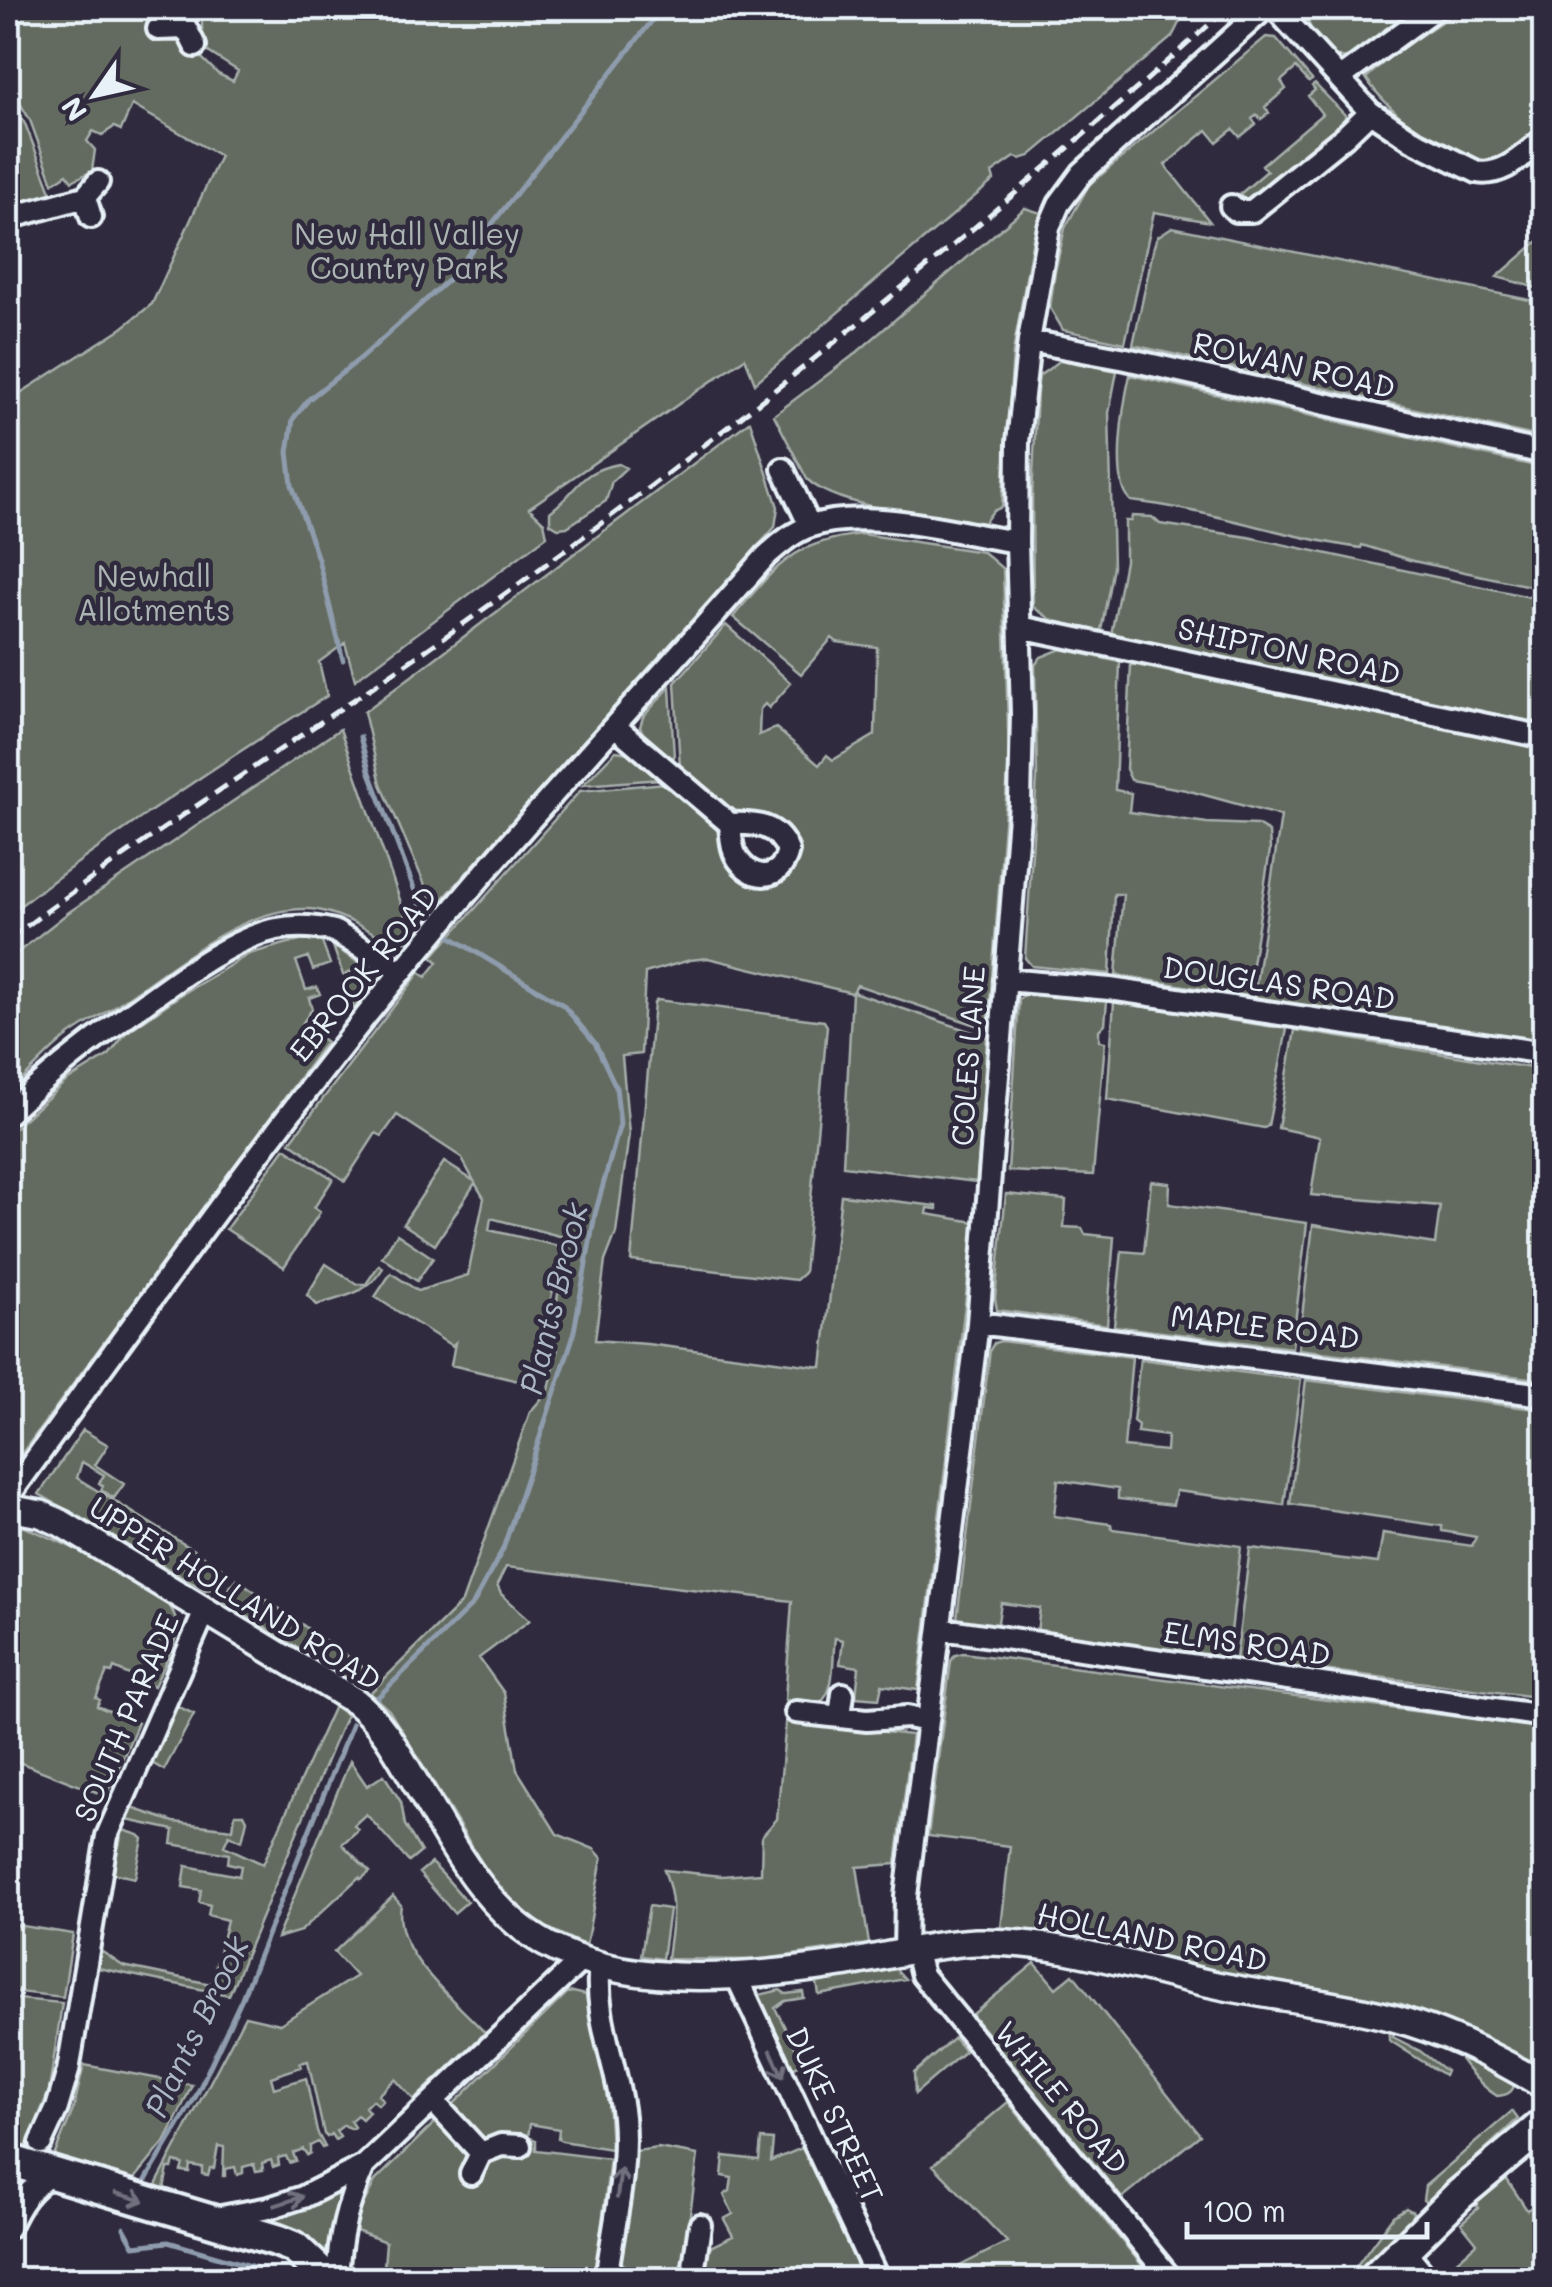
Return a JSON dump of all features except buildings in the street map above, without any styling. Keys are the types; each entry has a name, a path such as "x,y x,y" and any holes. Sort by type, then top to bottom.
{"main road":[{"path":"1372,2280 1493,2165 1544,2124"},
{"path":"8,2163 209,2219 294,2248 329,2280"}],"street":[{"path":"158,30 190,37 195,8"},
{"name":"COLES LANE","path":"910,1950 906,1896 978,1323 1021,773 1018,442 1049,227 1058,204 1082,173 1265,8"},
{"path":"1275,8 1370,112 1412,140 1477,172 1502,170 1544,139"},
{"path":"1340,78 1436,8"},
{"path":"1231,206 1236,211 1252,211 1370,112"},
{"path":"8,218 91,198"},
{"name":"ROWAN ROAD","path":"1030,340 1126,358 1544,453"},
{"path":"783,469 810,526"},
{"name":"EBROOK ROAD","path":"8,1497 274,1136 402,972 766,556 790,536 810,526 864,518 1016,542"},
{"name":"SHIPTON ROAD","path":"1020,628 1544,737"},
{"path":"616,727 730,824"},
{"path":"8,1113 113,1026 192,969 254,936 294,926 323,928 402,972"},
{"name":"DOUGLAS ROAD","path":"1005,980 1110,990 1544,1053"},
{"name":"MAPLE ROAD","path":"978,1323 1544,1395"},
{"name":"UPPER HOLLAND ROAD","path":"8,1508 41,1514 61,1523 334,1687 373,1717 469,1871 506,1916"},
{"name":"SOUTH PARADE","path":"41,2142 57,2108 68,2070 107,1836 206,1609"},
{"name":"ELMS ROAD","path":"942,1629 1544,1716"},
{"path":"796,1712 841,1705 866,1720 907,1717 927,1721"},
{"name":"HOLLAND ROAD","path":"506,1916 536,1938 590,1962 693,1976 842,1964 910,1950 979,1942 1031,1944 1247,1992 1389,2017 1496,2058 1544,2086"},
{"name":"WHILE ROAD","path":"910,1950 922,1975 1172,2280"},
{"path":"209,2219 303,2197 364,2166 590,1962 598,1980 624,2135 611,2279"},
{"name":"DUKE STREET","path":"736,1975 878,2280"},
{"path":"433,2101 481,2152"},
{"path":"471,2174 481,2152 501,2145 520,2146"},
{"path":"8,2163 20,2182 18,2204"},
{"path":"337,2280 338,2240 346,2206 364,2166"},
{"path":"8,2228 18,2204 33,2185 52,2174"},
{"path":"692,2280 700,2224"},
{"path":"1403,2249 1430,2280"}],"green space":[{"path":"8,8 183,8 175,18 150,19 150,35 163,34 162,39 171,39 174,34 184,39 182,44 189,55 199,55 218,74 233,81 238,71 202,48 202,8 1181,8 1183,15 1172,37 1030,156 1015,157 992,173 994,180 755,383 745,358 529,508 544,522 547,536 355,680 345,643 319,662 327,696 165,801 8,915 8,401 122,328 152,304 220,156 132,105 121,130 114,127 102,135 93,131 87,141 95,150 92,171 72,181 67,174 53,183 30,120 8,83"},
{"path":"1307,8 1421,8 1351,56 1341,57 1318,43"},
{"path":"1462,8 1544,8 1544,130 1500,163 1466,161 1426,138 1389,106 1366,78 1393,54"},
{"path":"1266,37 1276,38 1312,80 1309,82 1296,68 1281,81 1286,89 1265,107 1269,113 1252,119 1256,124 1240,137 1233,129 1217,142 1207,130 1165,165 1210,222 1154,212 1125,343 1063,330 1050,308 1055,272 1065,228 1089,185"},
{"path":"1315,84 1345,115 1345,123 1254,200 1244,199 1240,194 1267,171 1262,165 1322,114 1308,96 1315,90"},
{"path":"8,93 26,126 52,194 8,208"},
{"path":"1025,208 1041,213 1013,353 1002,507 984,523 916,514 841,498 807,479 774,415 855,354"},
{"path":"1172,227 1544,303 1544,438 1133,345 1154,246 1157,237"},
{"path":"1544,236 1544,290 1497,277"},
{"path":"1061,360 1117,371 1109,413 1113,567 1101,631 1055,622 1033,607 1032,497 1037,391 1039,376"},
{"path":"1130,375 1544,468 1544,589 1413,561 1362,545 1361,548 1332,543 1189,510 1131,501 1121,477 1120,460"},
{"path":"750,421 778,507 775,527 435,908 381,784 364,712"},
{"path":"619,464 626,468 612,481 606,501 567,527 558,528 550,523 550,512 587,476"},
{"path":"1132,516 1152,517 1160,524 1248,537 1544,600 1544,724 1111,635 1125,561 1125,521 1131,521"},
{"path":"862,534 983,552 1003,569 1009,759 988,1029 857,985 853,992 987,1037 977,1182 843,1166 852,993 708,958 645,973 641,1054 622,1056 629,1134 616,1233 605,1261 595,1340 822,1367 841,1195 937,1206 928,1208 927,1214 975,1222 918,1690 882,1685 879,1699 856,1697 859,1667 840,1664 843,1640 835,1638 826,1696 821,1702 785,1700 792,1601 506,1567 497,1585 501,1594 530,1620 479,1658 504,1693 517,1770 557,1834 594,1849 602,1858 586,1946 541,1925 499,1891 389,1710 370,1693 462,1602 530,1412 549,1390 558,1347 550,1344 567,1238 491,1218 489,1230 563,1247 531,1384 451,1365 455,1343 452,1346 375,1297 391,1273 418,1291 468,1275 484,1198 475,1183 435,1245 403,1224 444,1162 474,1181 461,1157 397,1115 382,1136 376,1133 345,1181 290,1142 420,972 426,977 438,962 432,957 580,791 665,783 713,824 725,860 740,876 760,885 789,878 798,853 789,830 767,816 733,812 680,767 675,683 726,625 791,683 769,708 765,704 760,709 759,735 776,728 819,765 827,755 833,760 875,735 877,647 832,638 801,674 733,617 787,559 818,543"},
{"path":"1061,649 1120,662 1115,790 1131,793 1129,812 1207,823 1257,825 1269,832 1270,850 1247,996 1116,975 1123,894 1114,894 1110,974 1032,966 1025,958 1037,777 1035,665 1041,657"},
{"path":"1131,664 1544,751 1544,1043 1254,997 1281,816 1186,790 1131,780 1126,769"},
{"path":"670,687 674,757 670,758 645,737 640,727 643,717"},
{"path":"340,729 412,934 406,941 393,942 319,910 281,911 254,919 202,946 73,1033 8,1095 8,960 69,912"},
{"path":"616,751 629,753 661,779 583,785"},
{"path":"303,939 322,942 330,964 313,970 308,957 296,961 306,990 317,987 320,994 309,998 312,1009 302,1024 326,1042 8,1472 8,1134 65,1082 109,1055 126,1033 179,996 249,954"},
{"path":"333,946 365,967 343,975"},
{"path":"370,974 372,985 354,1008 345,982"},
{"path":"1031,992 1107,1001 1105,1024 1099,1030 1099,1041 1105,1042 1093,1175 1008,1171 1019,999"},
{"path":"657,1000 824,1021 827,1026 804,1273 796,1280 631,1261"},
{"path":"1114,1002 1287,1029 1268,1126 1107,1099"},
{"path":"1295,1030 1544,1070 1544,1380 1298,1349 1313,1225 1435,1244 1440,1206 1311,1195 1320,1137 1278,1128"},
{"path":"285,1148 333,1179 314,1208 320,1212 284,1267 226,1229"},
{"path":"1151,1181 1170,1183 1169,1204 1307,1223 1292,1348 1114,1326 1122,1251 1144,1253"},
{"path":"1006,1194 1066,1200 1064,1227 1114,1237 1107,1325 997,1310"},
{"path":"397,1234 433,1258 417,1281 382,1257"},
{"path":"326,1264 357,1284 366,1284 379,1265 383,1268 363,1289 317,1305 307,1295"},
{"path":"1001,1341 1132,1357 1124,1447 1166,1451 1167,1436 1137,1432 1138,1425 1133,1421 1140,1359 1301,1380 1284,1505 1176,1491 1173,1505 1118,1499 1118,1489 1058,1480 1054,1516 1111,1524 1112,1529 1241,1546 1228,1658 1037,1633 1040,1608 1001,1603 997,1628 957,1619 990,1350"},
{"path":"1306,1380 1544,1410 1544,1698 1236,1659 1250,1548 1378,1563 1383,1533 1472,1546 1476,1537 1442,1531 1442,1526 1290,1504"},
{"path":"83,1430 108,1445 95,1465 124,1484 114,1498 101,1490 103,1486 99,1483 104,1475 82,1462 77,1478 221,1567 213,1589 205,1590 39,1494"},
{"path":"13,1524 68,1546 136,1581 165,1601 175,1616 173,1645 154,1686 114,1668 112,1673 107,1672 96,1698 100,1700 97,1706 138,1723 106,1796 8,1758 8,1526"},
{"path":"237,1579 366,1669 368,1673 359,1686 224,1602 224,1594"},
{"path":"963,1653 1544,1728 1544,2067 1402,2004 1233,1975 1065,1933 1001,1928 1010,1846 928,1836 951,1661"},
{"path":"177,1706 194,1714 164,1770 150,1762"},
{"path":"334,1706 346,1715 229,1995 98,1968 101,1951 123,1966 211,1984 227,1920 208,1915 210,1905 199,1902 201,1890 183,1887 186,1866 239,1876 241,1866 228,1863 229,1854 172,1844 174,1830 127,1820 132,1808 174,1822 233,1829 235,1814 244,1814 247,1820 242,1841 229,1835 224,1846 263,1864"},
{"path":"786,1721 912,1735 896,1864 857,1867 869,1944 757,1960 667,1959 672,1904 664,1870 722,1876 761,1873 762,1836 777,1819"},
{"path":"350,1761 367,1786 384,1775 401,1802 405,1825 421,1852 409,1862 366,1814 354,1825 358,1830 342,1844 370,1872 359,1877 301,1931 277,1938"},
{"path":"123,1830 143,1839 135,1878 112,1873"},
{"path":"431,1863 467,1902 454,1913 419,1873"},
{"path":"393,1896 401,1905 406,1941 416,1958 485,2033 414,2100 395,2079 378,2095 383,2100 378,2105 372,2100 365,2107 369,2112 362,2119 357,2115 350,2121 354,2127 351,2129 344,2125 336,2131 340,2137 335,2140 331,2134 324,2134 308,2061 300,2063 301,2067 271,2077 274,2088 306,2078 317,2132 325,2147 318,2142 310,2146 307,2155 303,2149 293,2153 296,2161 289,2163 286,2156 278,2158 279,2165 273,2167 271,2160 262,2163 263,2170 256,2171 254,2164 243,2167 243,2173 237,2175 235,2167 225,2169 223,2176 224,2147 218,2146 214,2168 210,2168 208,2175 202,2174 202,2167 190,2165 189,2172 181,2171 183,2164 174,2162 168,2168 164,2189 155,2187 245,2016 280,2024 356,1976 334,1952"},
{"path":"649,1906 669,1909 662,1959 641,1956"},
{"path":"10,1924 73,1934 63,1997 8,1991"},
{"path":"1035,1963 1056,1988 1073,1974 1200,2135 1122,2198 972,2015"},
{"path":"896,1969 905,1979 819,1995 817,1983"},
{"path":"780,1990 786,1994 803,1992 804,1998 785,2001 775,2008 803,2063 790,2069 755,1996"},
{"path":"567,1993 586,1995 608,2097 611,2149 562,2141 558,2139 559,2129 530,2124 528,2137 536,2140 536,2150 610,2159 595,2279 383,2279 386,2242 351,2229 375,2181"},
{"path":"8,1998 62,2003 49,2091 26,2147 8,2141"},
{"path":"1389,2035 1420,2051 1446,2071 1444,2075 1389,2040"},
{"path":"954,2038 965,2051 915,2094 914,2073"},
{"path":"1458,2050 1515,2082 1511,2091 1497,2096 1491,2092 1465,2065 1456,2053"},
{"path":"84,2065 192,2085 167,2139 133,2181 54,2156 73,2110"},
{"path":"1008,2102 1153,2279 951,2279 948,2272 1007,2242 933,2165"},
{"path":"1512,2111 1518,2119 1427,2203 1423,2200 1425,2186"},
{"path":"761,2139 773,2140 771,2161 802,2148 865,2279 703,2280 706,2249 733,2236 724,2219 733,2214 724,2195 730,2191 732,2178 722,2176 724,2156 759,2160"},
{"path":"658,2148 698,2155 682,2275 627,2269 621,2261 635,2151"},
{"path":"1504,2175 1527,2210 1544,2199 1544,2279 1448,2279 1443,2273 1477,2243 1461,2223 1478,2208 1474,2202"},
{"path":"343,2188 333,2216 329,2260 252,2217"},
{"path":"1406,2208 1413,2212 1411,2221 1353,2279 1346,2280 1393,2216"}],"waterway":[{"name":"Plants Brook","path":"343,660 318,559 292,485 288,452 293,419 309,399 448,280 662,8"},
{"name":"Plants Brook","path":"360,737 423,912"},
{"name":"Plants Brook","path":"377,1698 473,1604 503,1549 573,1337 595,1214 620,1124 616,1087 595,1043 563,1005 451,937"},
{"name":"Plants Brook","path":"146,2180 196,2096 242,1998 352,1724"},
{"name":"Plants Brook","path":"124,2228 134,2246 168,2242 254,2267 280,2280"}],"railway":[{"path":"8,940 477,614 671,471 954,244 1228,8"}],"park label":[{"name":"New Hall Valley Country Park","path":"407,252"},
{"name":"Newhall Allotments","path":"154,594"}]}
